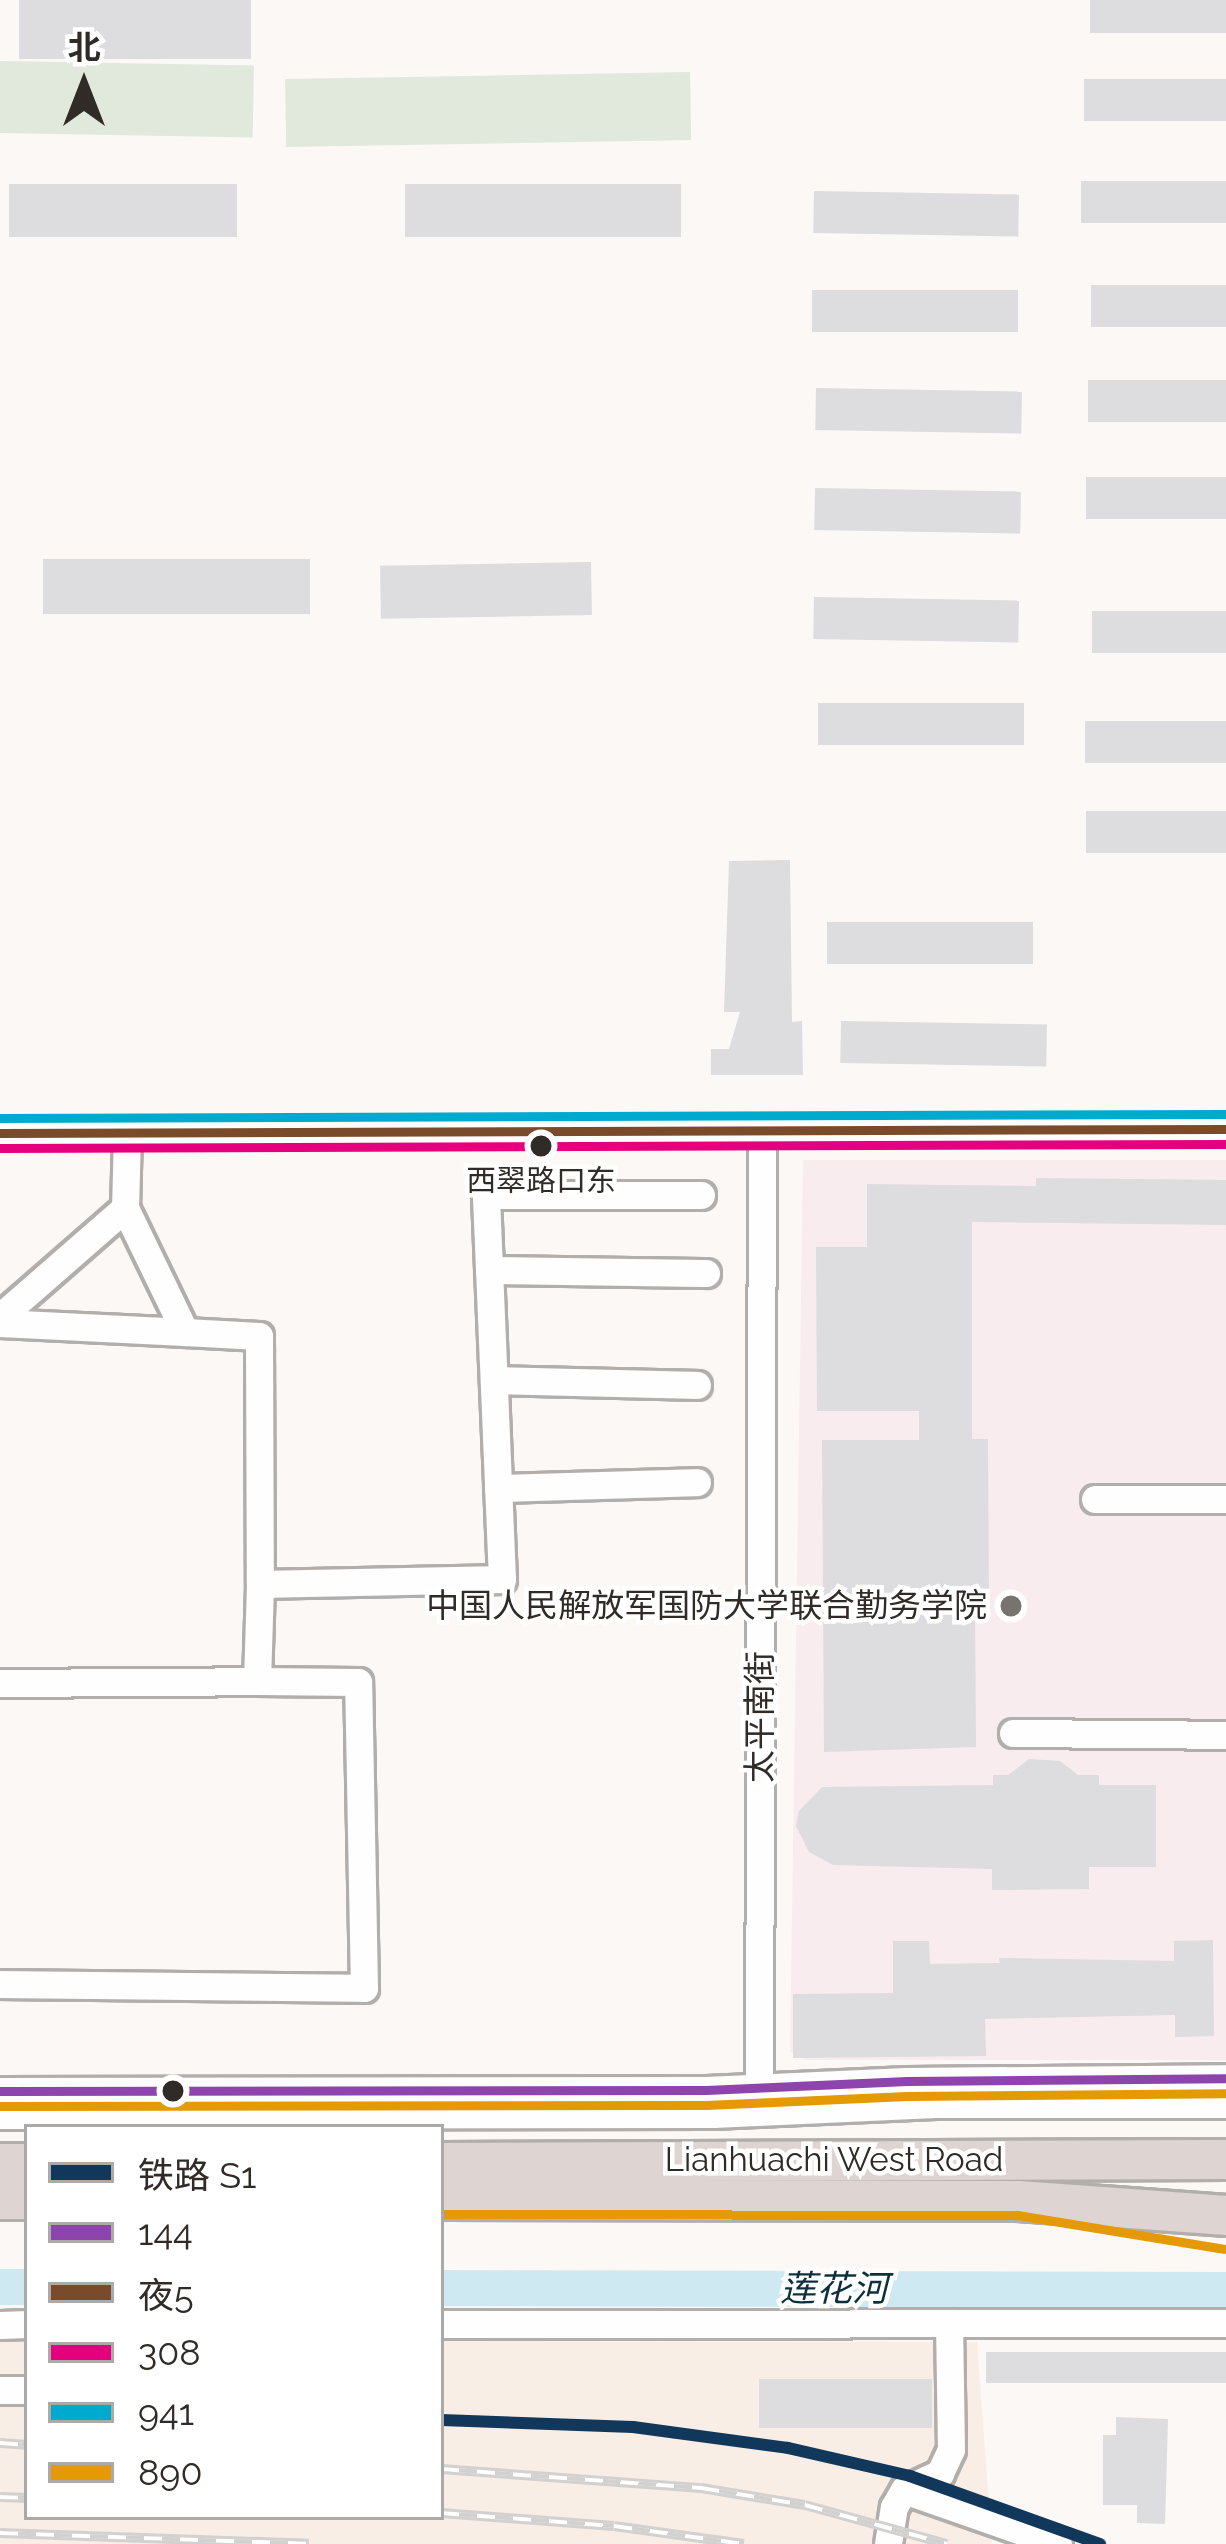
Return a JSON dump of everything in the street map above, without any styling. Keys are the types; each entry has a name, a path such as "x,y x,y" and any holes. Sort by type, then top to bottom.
{"highway":[{"name":"Lianhuachi West Road","path":"444,2162 1226,2158"},
{"name":"Lianhuachi West Road","path":"444,2199 1018,2200 1226,2190"},
{"name":"Lianhuachi West Road","path":"1018,2200 1226,2215"}],"street":[{"path":"0,1132 1226,1129"},
{"name":"太平南街","path":"759,2088 762,1130"},
{"path":"128,1133 125,1208 185,1332"},
{"path":"260,1584 502,1580 485,1195 701,1195"},
{"path":"0,1320 125,1208"},
{"path":"489,1270 706,1273"},
{"path":"0,1320 259,1336 257,1681"},
{"path":"494,1380 697,1385"},
{"path":"499,1488 697,1482"},
{"path":"1096,1499 1226,1498"},
{"path":"0,1683 358,1682 364,1988 0,1984"},
{"path":"1013,1733 1226,1735"},
{"path":"0,2091 759,2088 1226,2078"},
{"path":"0,2115 713,2114 935,2104 1226,2104"},
{"path":"1018,2200 1226,2234"},
{"path":"444,2324 1226,2323"},
{"path":"888,2544 894,2507 904,2490 940,2473 951,2449 949,2324"},
{"path":"904,2490 1058,2544"}],"shaded area":[{"path":"0,61 254,65 253,137 0,133"},
{"path":"690,72 691,140 286,147 285,79"},
{"name":"中国人民解放军国防大学联合勤务学院","path":"803,1160 1226,1160 1226,2060 806,2060 790,2052"},
{"path":"0,2336 24,2337 24,2520 444,2520 444,2341 977,2342 992,2544 0,2544"}],"building":[{"path":"19,0 251,0 251,59 19,59"},
{"path":"1090,0 1226,0 1226,33 1090,33"},
{"path":"1084,79 1226,79 1226,121 1084,121"},
{"path":"1081,181 1226,181 1226,223 1081,223"},
{"path":"9,184 237,184 237,237 9,237"},
{"path":"405,184 681,184 681,237 405,237"},
{"path":"814,191 1019,195 1018,237 813,233"},
{"path":"1091,285 1226,285 1226,327 1091,327"},
{"path":"812,290 1018,290 1018,332 812,332"},
{"path":"1088,380 1226,380 1226,422 1088,422"},
{"path":"816,388 1022,392 1021,434 815,430"},
{"path":"1086,477 1226,477 1226,519 1086,519"},
{"path":"815,488 1021,492 1020,534 814,530"},
{"path":"43,559 310,559 310,614 43,614"},
{"path":"591,562 592,615 381,619 380,566"},
{"path":"814,597 1019,601 1018,643 813,639"},
{"path":"1092,611 1226,611 1226,653 1092,653"},
{"path":"818,703 1024,703 1024,745 818,745"},
{"path":"1085,721 1226,721 1226,763 1085,763"},
{"path":"1086,811 1226,811 1226,853 1086,853"},
{"path":"790,860 792,1022 802,1021 803,1075 711,1075 711,1049 729,1049 740,1012 724,1012 729,861"},
{"path":"827,922 1033,922 1033,964 827,964"},
{"path":"841,1021 1047,1025 1046,1067 840,1063"},
{"path":"1036,1178 1226,1180 1226,1225 972,1222 972,1439 988,1439 989,1603 975,1604 976,1747 824,1752 822,1440 919,1440 919,1411 817,1411 816,1247 867,1247 867,1184 1036,1186"},
{"path":"1029,1759 1060,1761 1078,1775 1099,1775 1099,1785 1156,1785 1156,1867 1089,1867 1089,1889 992,1890 992,1869 833,1865 809,1852 796,1826 799,1811 822,1787 993,1785 993,1775 1008,1775"},
{"path":"1213,1940 1214,2036 1175,2037 1175,2015 985,2019 986,2056 793,2058 793,1994 893,1993 893,1941 929,1941 930,1964 1000,1963 999,1958 1174,1961 1174,1941"},
{"path":"986,2352 1226,2352 1226,2383 986,2383"},
{"path":"759,2379 932,2379 932,2428 759,2428"},
{"path":"1116,2417 1168,2419 1165,2524 1137,2523 1137,2505 1103,2505 1103,2435 1116,2435"}],"waterway":[{"name":"莲花河","path":"0,2287 24,2287"},
{"name":"莲花河","path":"444,2288 1226,2290"}],"railway":[{"path":"0,2443 24,2445"},
{"path":"444,2469 701,2488 805,2505 947,2544"},
{"path":"0,2497 24,2498"},
{"path":"444,2513 614,2526 744,2544"},
{"path":"0,2533 309,2544"}],"rail line":[{"name":"S1","path":"444,2420 633,2427 788,2448 910,2476 1100,2544"}],"transit line":[{"name":"941","path":"0,1118 1226,1114"},
{"name":"夜5","path":"0,1133 1226,1129"},
{"name":"308","path":"0,1148 1226,1144"},
{"name":"144","path":"0,2091 706,2090 907,2081 1226,2078"},
{"name":"890","path":"0,2106 706,2105 907,2096 1226,2093"},
{"name":"890","path":"444,2214 1017,2215 1224,2249"}],"place":[{"name":"西翠路口东","path":"541,1146"},
{"name":"中国人民解放军国防大学联合勤务学院","path":"1011,1606"}]}
